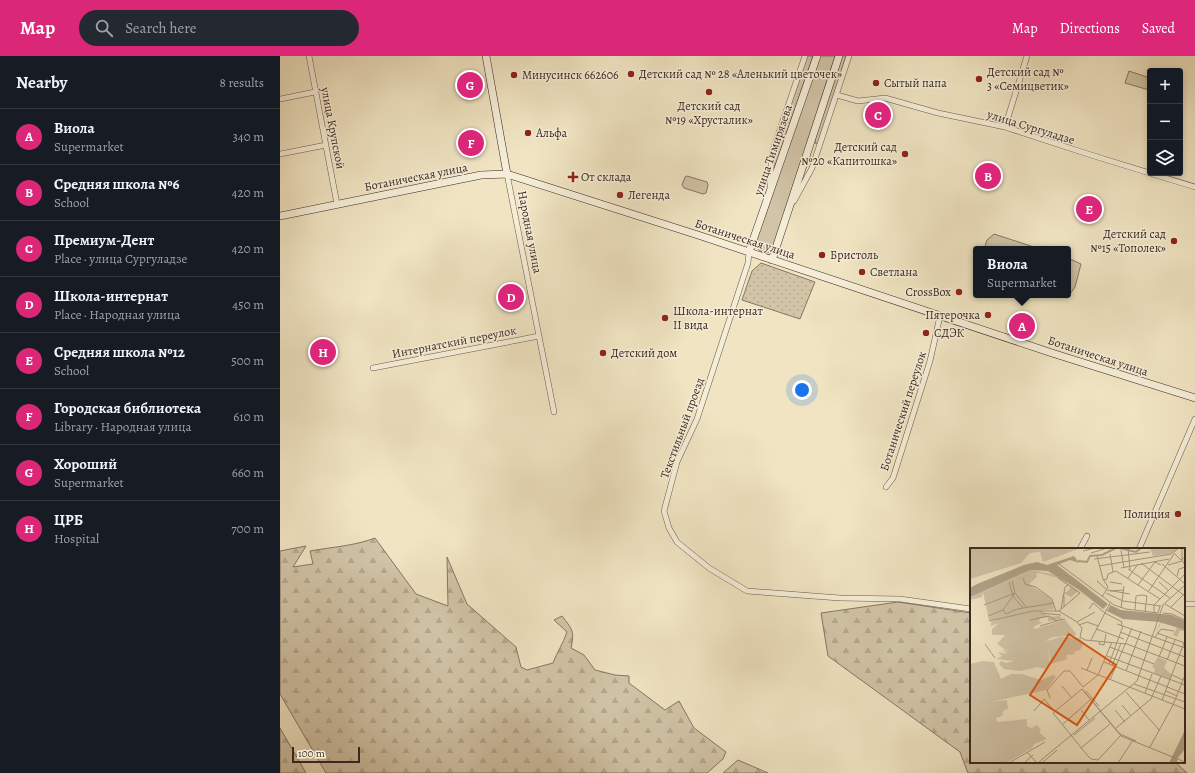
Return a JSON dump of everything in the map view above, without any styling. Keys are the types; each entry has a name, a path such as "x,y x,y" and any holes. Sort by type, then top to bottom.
{"street":[{"name":"улица Крупской","path":"309,56 337,204"},
{"name":"Народная улица","path":"486,56 507,174 554,412"},
{"path":"769,195 772,153 805,56"},
{"name":"улица Тимирязева","path":"749,252 817,56"},
{"path":"772,260 839,56"},
{"path":"788,210 812,168 849,56"},
{"path":"1005,126 1027,56"},
{"path":"280,99 315,92"},
{"name":"улица Сургуладзе","path":"837,96 858,101 885,98 938,113 1005,126 1091,155 1195,187"},
{"path":"280,154 326,145"},
{"name":"Ботаническая улица","path":"280,216 481,175 507,174 1195,398"},
{"name":"Текстильный проезд","path":"749,252 748,263 697,419 677,462 664,512 669,528 677,542 690,554 747,591 840,598 900,599 970,609"},
{"name":"Ботанический переулок","path":"886,487 893,478 930,361 940,316"},
{"name":"Интернатский переулок","path":"373,368 539,336"},
{"path":"1139,548 1195,419"},
{"path":"1081,548 1087,536"}],"green space":[{"path":"806,56 813,56 771,178 771,161"},
{"path":"820,56 835,56 773,248 770,252 764,253 759,250 756,241"},
{"path":"840,56 846,56 818,144 815,143 815,135"},
{"path":"1129,71 1147,77 1147,89 1125,83"},
{"path":"687,176 707,182 708,185 706,193 703,194 684,188 682,185 685,177"},
{"path":"994,234 1031,246 985,246 987,240"},
{"path":"1071,259 1081,264 1075,287 1071,292"},
{"path":"761,263 815,282 800,319 742,300 752,271"},
{"path":"375,538 416,594 448,606 447,557 467,604 516,647 521,667 527,670 553,663 567,632 554,620 562,616 572,630 573,638 571,648 584,655 595,670 615,675 629,676 629,683 665,710 679,701 694,728 726,752 723,759 707,773 326,773 280,694 280,551 306,546 293,567 313,564 310,551 351,545"},
{"path":"898,602 970,613 970,763 1176,763 1187,773 968,773 960,752 828,656 821,613"},
{"path":"280,728 306,773 280,773"},
{"path":"738,760 768,773 723,773"}],"place":[{"name":"Детский сад № 28 «Аленький цветочек»","path":"631,74"},
{"name":"Минусинск 662606","path":"514,75"},
{"name":"Детский сад № 3 «Семицветик»","path":"979,79"},
{"name":"Сытый папа","path":"876,83"},
{"name":"Хороший","path":"470,85"},
{"name":"Детский сад №19 «Хрусталик»","path":"709,92"},
{"name":"Премиум-Дент","path":"878,115"},
{"name":"Альфа","path":"528,133"},
{"name":"Городская библиотека","path":"471,143"},
{"name":"Детский сад №20 «Капитошка»","path":"905,154"},
{"name":"Средняя школа №6","path":"988,176"},
{"name":"От склада","path":"573,177"},
{"name":"Легенда","path":"620,195"},
{"name":"Средняя школа №12","path":"1089,209"},
{"name":"Детский сад №15 «Тополек»","path":"1174,241"},
{"name":"Бристоль","path":"822,255"},
{"name":"Светлана","path":"862,272"},
{"name":"CrossBox","path":"959,292"},
{"name":"Школа-интернат","path":"511,297"},
{"name":"Пятерочка","path":"988,315"},
{"name":"Школа-интернат II вида","path":"665,318"},
{"name":"Виола","path":"1022,326"},
{"name":"СДЭК","path":"926,333"},
{"name":"ЦРБ","path":"323,352"},
{"name":"Детский дом","path":"603,353"},
{"name":"Полиция","path":"1178,514"}]}
